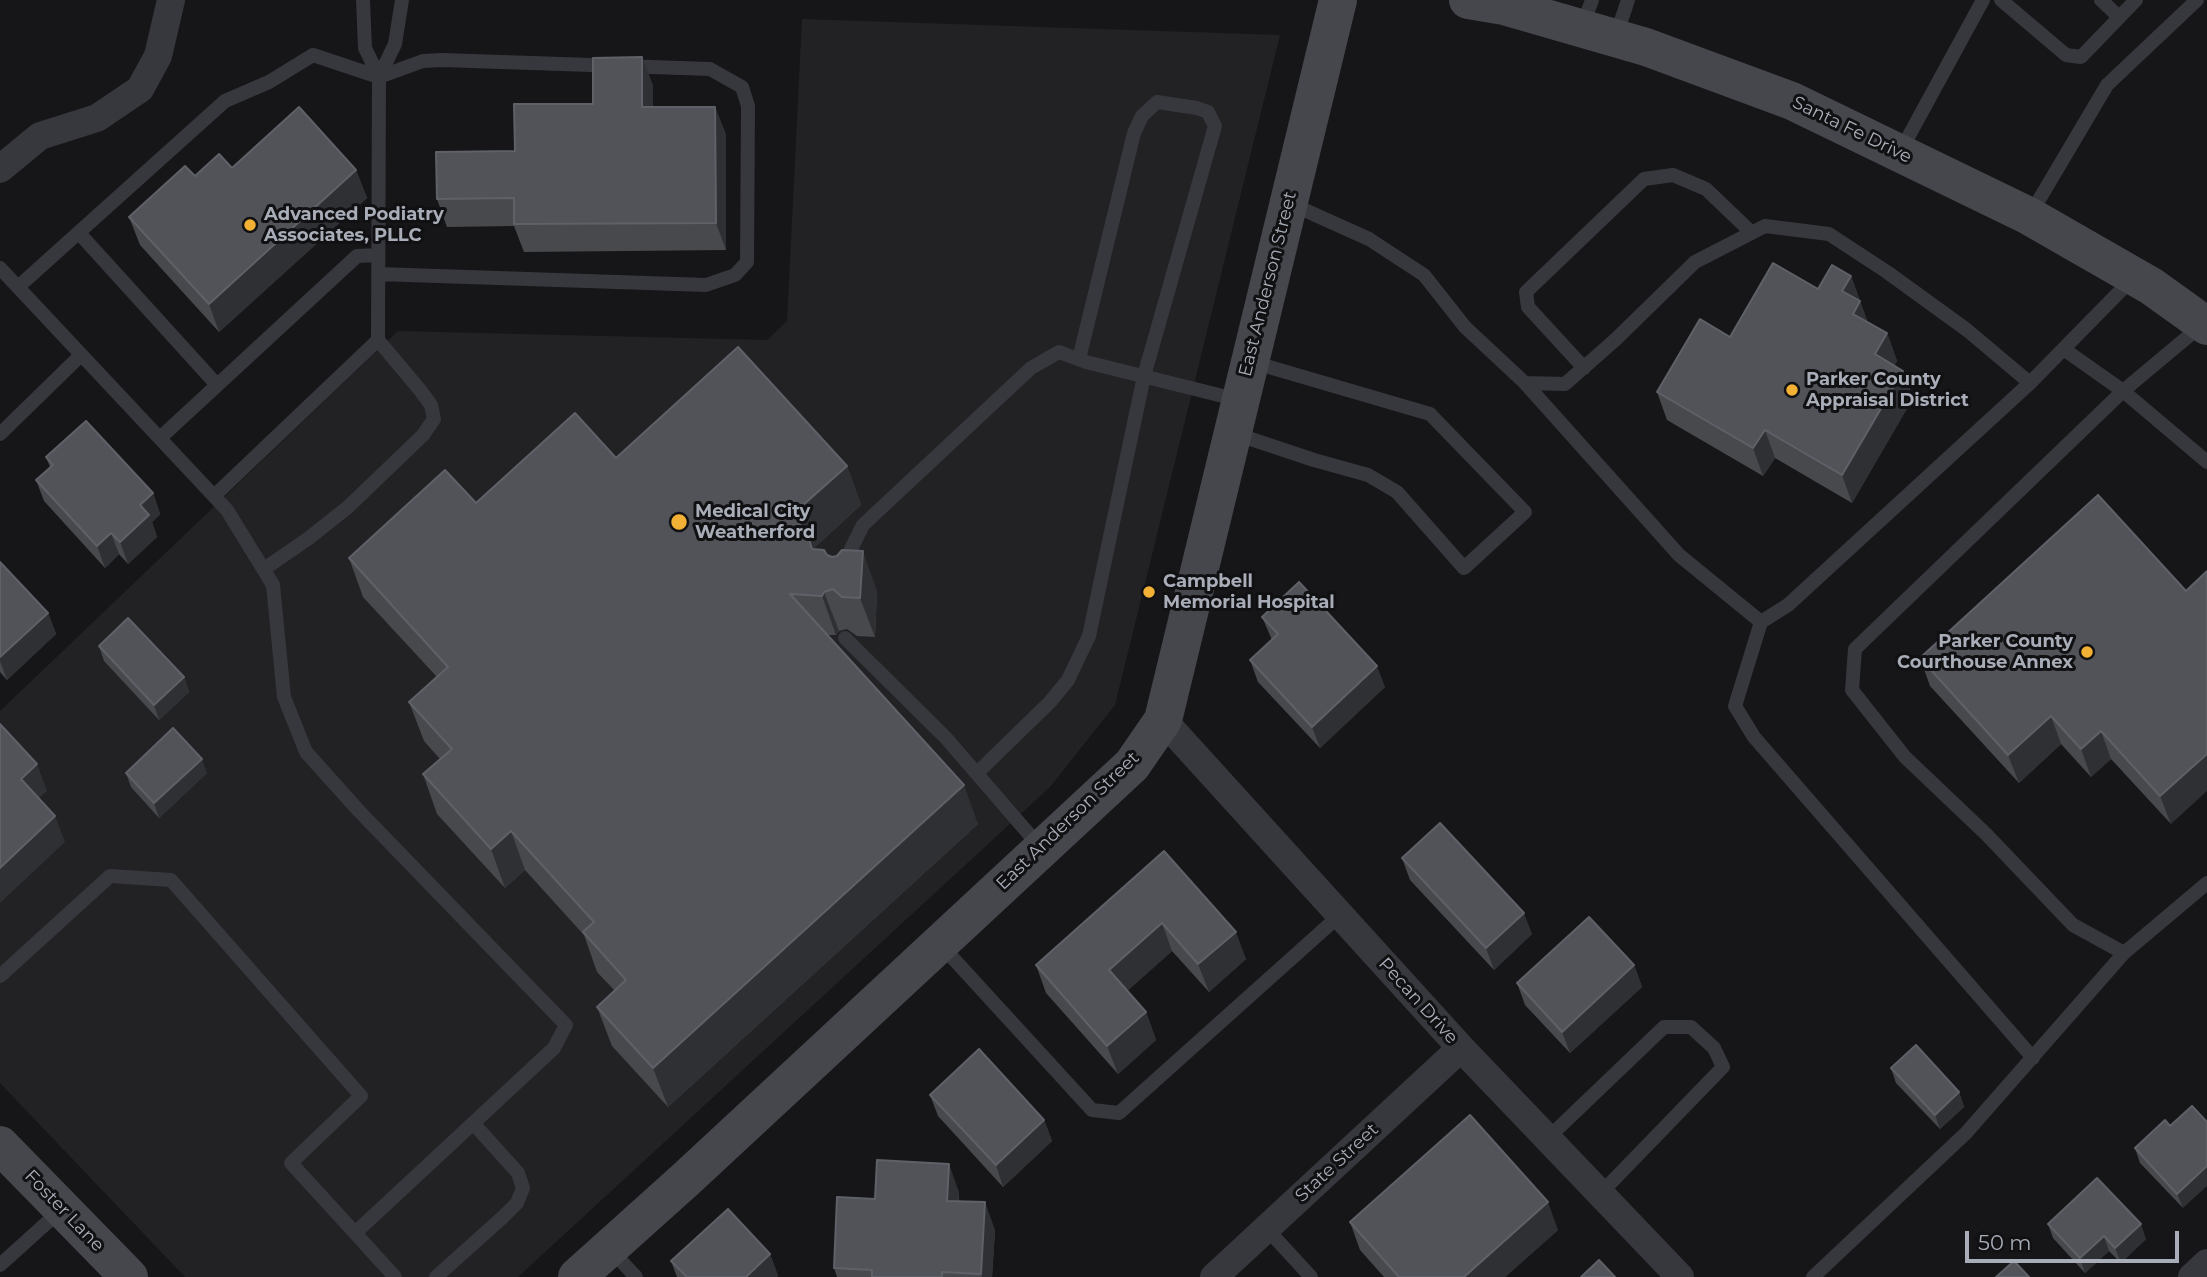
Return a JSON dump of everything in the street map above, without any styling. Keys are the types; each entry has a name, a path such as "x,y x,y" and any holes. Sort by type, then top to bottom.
{"street":[{"path":"0,169 40,136 97,118 140,89 158,56 171,0"},
{"name":"East Anderson Street","path":"577,1277 1132,765 1163,720 1338,0"},
{"name":"Santa Fe Drive","path":"1468,0 1597,22 1646,47 1792,101 2029,216 2135,277 2206,324"},
{"name":"Pecan Drive","path":"1163,720 1461,1048 1680,1277"},
{"name":"State Street","path":"1214,1277 1461,1048"},
{"name":"Foster Lane","path":"0,1145 128,1277"}],"lane":[{"path":"363,0 365,48 379,77"},
{"path":"264,569 309,538 348,506 424,435 434,419 431,405 378,340 379,77 395,44 402,0"},
{"path":"1597,22 1628,0"},
{"path":"1899,153 1983,0"},
{"path":"2001,0 2066,55 2081,57 2136,0"},
{"path":"2101,0 2118,16"},
{"path":"2029,216 2106,85 2197,0"},
{"path":"18,287 225,101 269,82 313,55 379,77 423,61 442,60 710,69 742,87 748,106 747,262 735,275 706,285 379,274"},
{"path":"977,774 1050,702 1068,680 1089,636 1144,376 1215,126 1208,112 1157,102 1142,117 1133,133 1079,359"},
{"path":"1584,369 1528,307 1526,292 1644,180 1673,175 1706,189 1751,232"},
{"path":"1287,203 1369,239 1424,275 1465,327 1525,383 1679,555 1761,622"},
{"path":"1525,383 1565,384 1695,262 1765,226 1829,234 1888,272 1967,330 2030,383"},
{"path":"79,233 217,385"},
{"path":"160,438 357,256 378,255"},
{"path":"0,268 214,496 264,569 274,585 284,697 306,752 359,811 566,1025 554,1048 355,1233"},
{"path":"2033,1058 1754,737 1735,706 1761,622 1788,605 2030,383 2135,277"},
{"path":"2124,953 2073,925 1986,835 1905,757 1852,690 1855,649 2123,391 2206,324"},
{"path":"214,496 378,340"},
{"path":"2065,350 2123,391 2207,462"},
{"path":"848,587 851,549 863,525 1031,368 1059,352 1144,376 1236,416 1314,460 1368,475 1397,492 1464,568 1525,512 1430,414 1249,362"},
{"path":"0,434 81,355"},
{"path":"845,638 946,738 1041,849"},
{"path":"3,967 110,876 171,880 361,1096 291,1163 395,1277"},
{"path":"1813,1277 1966,1133 2124,953 2207,883"},
{"path":"939,943 1092,1110 1119,1113 1339,915"},
{"path":"1547,1139 1664,1027 1691,1027 1714,1048 1723,1067 1600,1194"},
{"path":"436,1277 517,1203 523,1188 517,1172 473,1123"},
{"path":"0,1265 62,1209"},
{"path":"1266,1228 1311,1277"},
{"path":"609,1248 636,1277"}],"shaded area":[{"name":"Medical City Weatherford","path":"802,19 1280,35 1115,705 1050,787 518,1277 185,1277 0,1083 0,711 398,331 767,340 787,321"}],"building":[{"path":"642,57 642,107 715,107 716,223 514,224 514,198 437,199 436,152 515,151 514,104 593,104 593,58"},
{"name":"Advanced Podiatry Associates, PLLC","path":"299,107 356,170 209,304 129,217 185,166 195,176 219,154 232,168"},
{"name":"Parker County Appraisal District","path":"1773,263 1818,289 1832,265 1851,276 1842,291 1860,301 1853,314 1887,333 1875,354 1903,371 1842,475 1765,430 1753,448 1657,392 1700,319 1730,337"},
{"name":"Medical City Weatherford","path":"738,347 847,466 793,514 808,536 812,549 824,550 832,557 842,550 863,551 860,598 842,597 833,589 824,592 822,596 790,594 964,785 653,1068 597,1007 626,980 583,932 594,922 511,831 491,849 423,774 452,749 409,702 448,667 349,558 445,470 476,503 575,413 616,458"},
{"path":"86,421 153,493 140,505 149,515 120,542 111,533 97,546 36,480 53,465 46,457"},
{"name":"Parker County Courthouse Annex","path":"2098,495 2186,591 2207,571 2207,754 2160,796 2101,731 2081,749 2051,716 2008,755 1920,658"},
{"path":"0,562 48,613 0,657"},
{"path":"1299,582 1377,666 1312,727 1250,660 1278,634 1262,617"},
{"path":"128,618 184,677 154,705 99,646"},
{"path":"0,724 37,764 21,779 55,816 0,868"},
{"path":"173,728 202,759 154,803 126,773"},
{"path":"1440,823 1524,913 1486,948 1402,858"},
{"path":"1164,851 1236,932 1198,964 1162,923 1109,970 1146,1012 1107,1046 1036,965"},
{"path":"1589,917 1634,965 1562,1032 1517,983"},
{"path":"1916,1045 1959,1092 1935,1115 1891,1068"},
{"path":"979,1049 1044,1120 996,1165 930,1095"},
{"path":"2192,1106 2207,1122 2207,1166 2177,1194 2135,1148 2165,1120 2170,1126"},
{"path":"1470,1115 1548,1202 1464,1277 1399,1277 1350,1222"},
{"path":"877,1160 949,1164 947,1201 985,1202 981,1274 942,1272 942,1277 872,1277 872,1270 834,1268 837,1197 875,1199"},
{"path":"2097,1178 2141,1224 2115,1248 2104,1236 2080,1258 2048,1224"},
{"path":"728,1209 770,1254 746,1277 687,1277 671,1261"},
{"path":"1599,1260 1615,1277 1581,1277"},
{"path":"2014,1261 2029,1277 1996,1277"}],"place":[{"name":"Advanced Podiatry Associates, PLLC","path":"250,225"},
{"name":"Parker County Appraisal District","path":"1792,390"},
{"name":"Medical City Weatherford","path":"679,522"},
{"name":"Campbell Memorial Hospital","path":"1149,592"},
{"name":"Parker County Courthouse Annex","path":"2087,652"}]}
